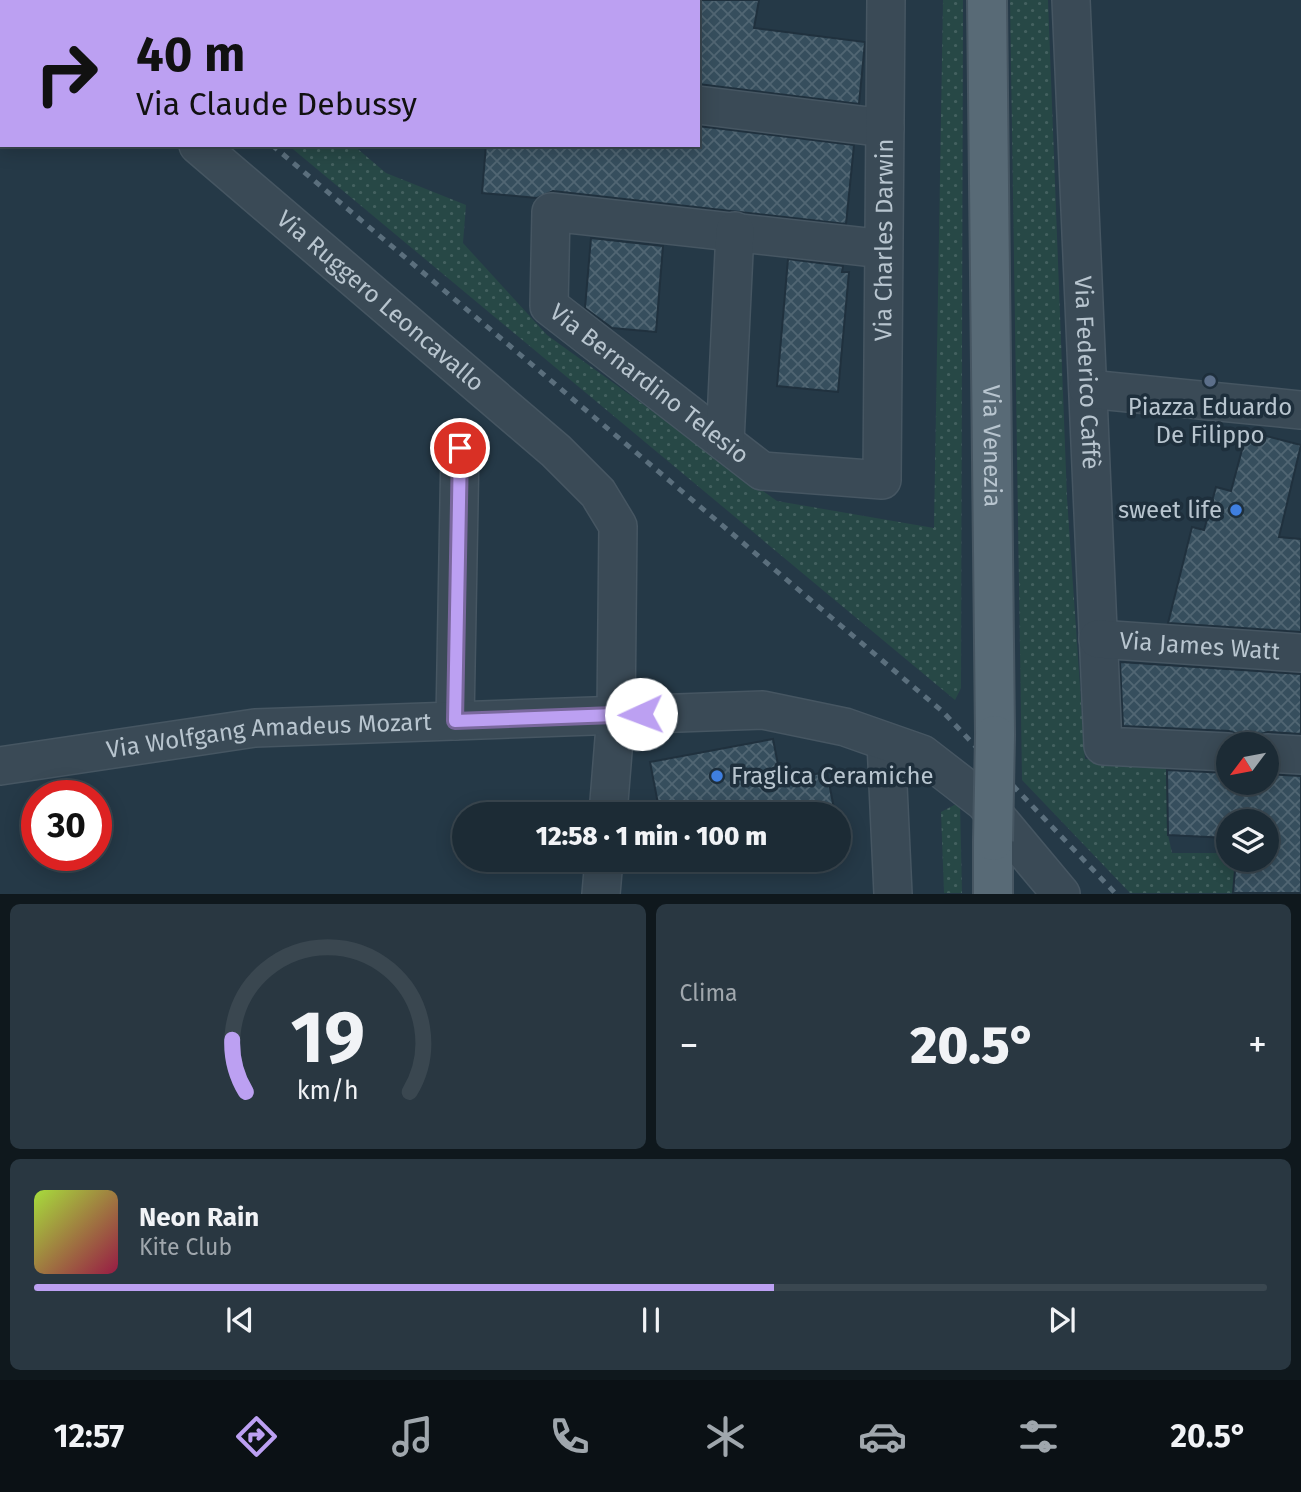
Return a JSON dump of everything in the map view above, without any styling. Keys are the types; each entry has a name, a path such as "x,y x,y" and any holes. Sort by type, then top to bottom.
{"main road":[{"name":"Via Venezia","path":"987,0 995,735 993,894"}],"street":[{"name":"Via Charles Darwin","path":"882,480 886,0"},
{"name":"Via Federico Caffè","path":"1071,0 1103,747 1216,752"},
{"path":"700,105 885,128"},
{"name":"Via Ruggero Leoncavallo","path":"200,147 556,451 598,493 618,526 617,714 609,802"},
{"name":"Via Bernardino Telesio","path":"882,480 762,471 549,306 551,212 884,249"},
{"path":"725,442 735,232"},
{"path":"1088,389 1301,410"},
{"path":"455,721 460,448"},
{"name":"Via James Watt","path":"1098,639 1301,653"},
{"name":"Via Wolfgang Amadeus Mozart","path":"0,766 256,729 763,710 845,727 922,754 984,802 1061,894"},
{"path":"886,742 893,894"},
{"path":"1279,754 1301,755"},
{"path":"601,894 603,872"}],"green space":[{"path":"943,0 963,0 961,688 955,700 290,147 355,147 386,173 466,205 463,243 547,335 777,501 934,528"},
{"path":"1010,0 1048,0 1067,498 1085,759 1166,761 1168,835 1172,853 1216,853 1216,872 1235,872 1233,893 1130,893 1022,780"},
{"path":"960,802 962,893 944,893 941,812"}],"building":[{"path":"700,0 759,0 754,28 865,42 859,104 700,84"},
{"path":"700,126 854,145 846,224 553,191 537,198 482,193 486,147 700,147"},
{"path":"591,238 663,246 656,332 612,328 585,308"},
{"path":"788,259 843,266 842,272 849,272 838,392 777,386"},
{"path":"1247,431 1301,445 1279,537 1301,539 1301,632 1168,623 1192,527 1204,530 1216,487 1231,491"},
{"path":"1120,662 1301,674 1301,734 1123,726"},
{"name":"Fraglica Ceramiche","path":"773,739 781,780 827,772 833,802 658,802 650,762"},
{"path":"1167,770 1216,772 1216,795 1279,795 1279,775 1301,776 1301,893 1233,893 1235,872 1279,872 1279,809 1216,809 1216,837 1168,835"}],"railway":[{"path":"274,147 942,711 1116,894"}],"place":[{"name":"Piazza Eduardo De Filippo","path":"1210,381"},
{"name":"sweet life","path":"1236,510"},
{"name":"Fraglica Ceramiche","path":"717,776"}],"route":[{"path":"460,448 455,721 641,714"}]}
